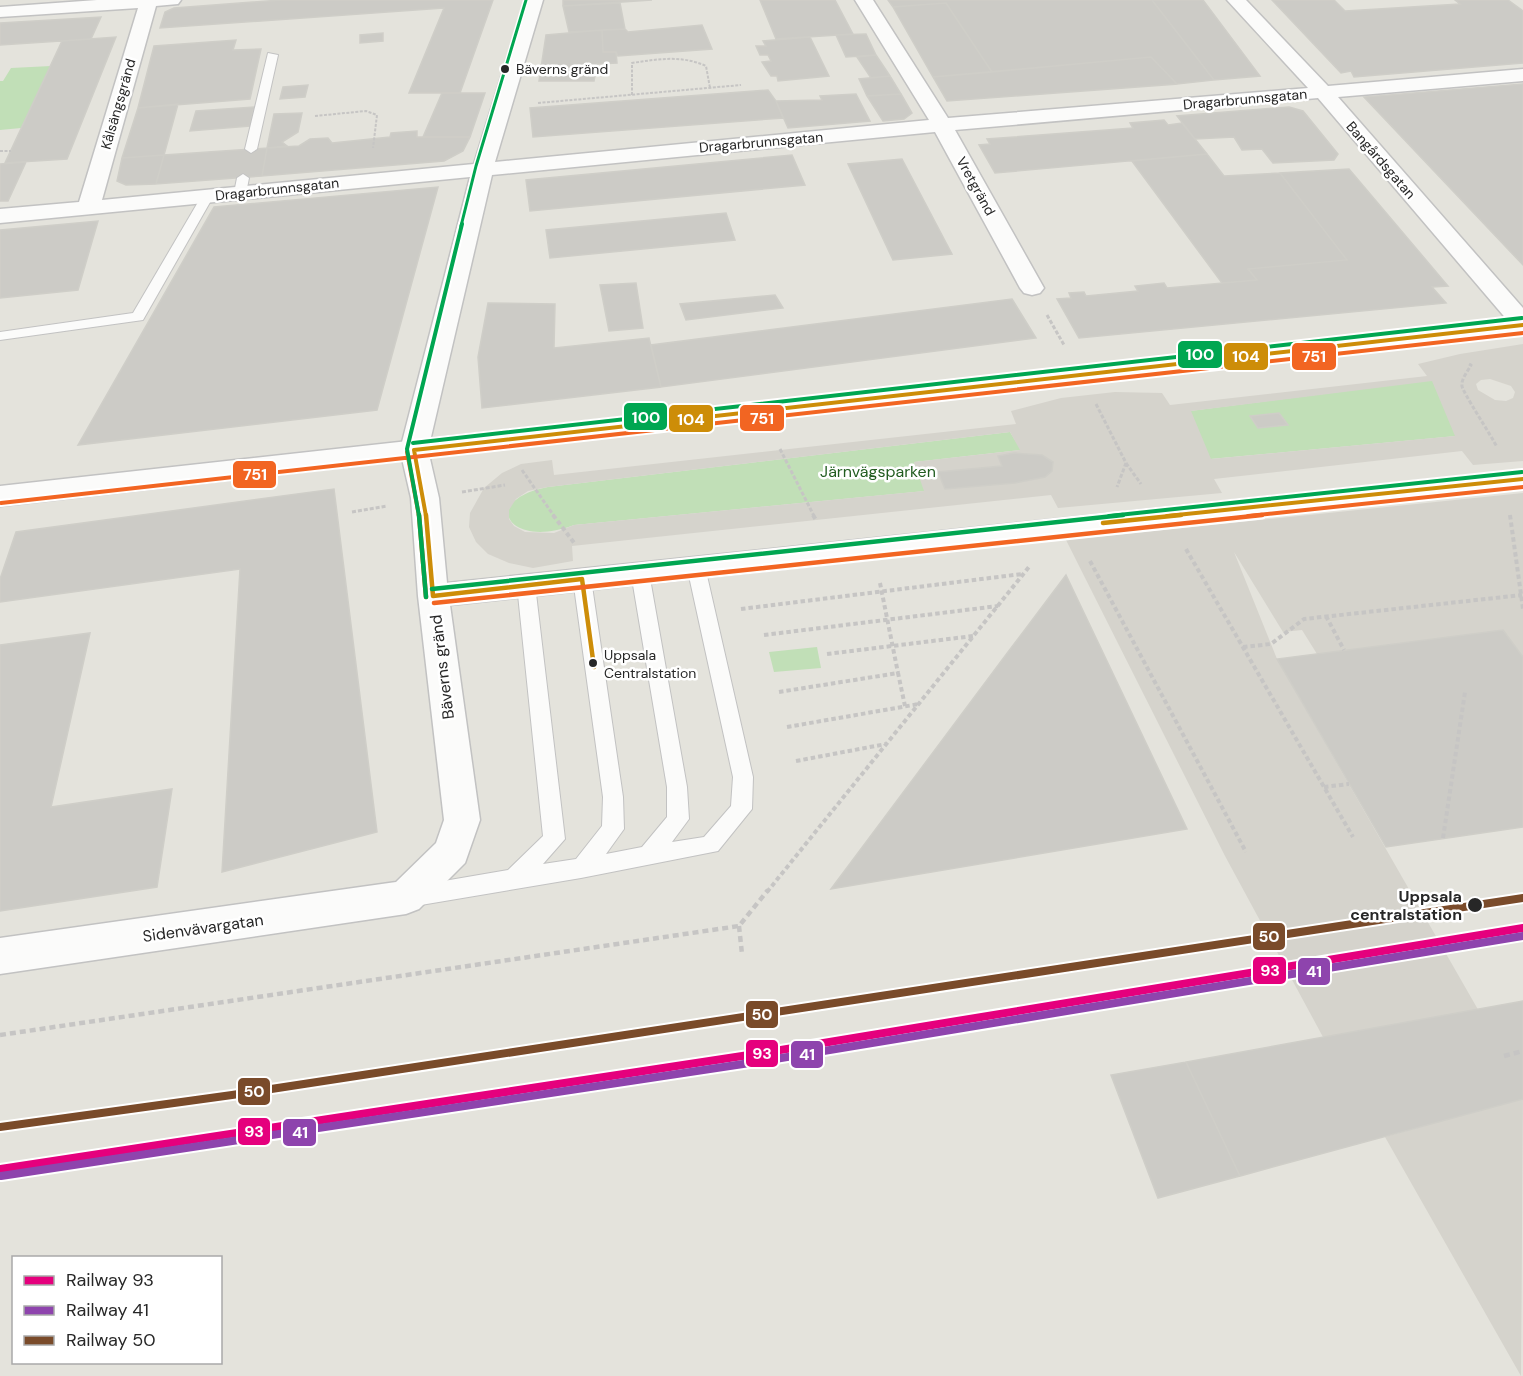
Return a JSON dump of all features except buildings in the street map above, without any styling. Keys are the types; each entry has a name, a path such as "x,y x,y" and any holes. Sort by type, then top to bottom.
{"street":[{"path":"0,12 172,0"},
{"name":"Bäverns gränd","path":"406,897 452,852 462,820 434,596 425,498 414,450 483,168 534,0"},
{"name":"Vretgränd","path":"864,0 942,125 1032,288"},
{"name":"Bangårdsgatan","path":"1236,0 1323,92 1523,324"},
{"name":"Kålsängsgränd","path":"88,209 148,1"},
{"name":"Dragarbrunnsgatan","path":"0,216 207,196 241,185 483,168 942,125 1523,75"},
{"path":"0,496 1080,376 1523,324"},
{"path":"434,596 1523,479"},
{"name":"Sidenvävargatan","path":"0,956 406,897"}],"lane":[{"path":"251,149 272,55"},
{"path":"0,336 138,317 207,196"},
{"path":"406,897 710,846 741,809 743,777 696,567"},
{"path":"640,573 676,787 678,819 647,857"},
{"path":"581,868 612,830 613,797 582,579"},
{"path":"513,880 554,839 526,585"}],"path":[{"path":"632,95 632,63 671,58 697,61 706,66 710,88"},
{"path":"501,107 741,85"},
{"path":"315,116 366,111 377,115 374,137"},
{"path":"0,152 11,151"},
{"path":"1032,288 1126,463 1089,559 1246,852"},
{"path":"780,449 816,520"},
{"path":"523,475 577,546"},
{"path":"1181,540 1353,837"},
{"path":"740,609 1024,574"},
{"path":"878,576 905,706"},
{"path":"1243,647 1271,644 1304,619 1523,596"},
{"path":"764,635 998,606"},
{"path":"1326,616 1344,650"},
{"path":"827,654 974,636"},
{"path":"779,692 898,674"},
{"path":"1443,838 1465,692"},
{"path":"787,727 919,704"},
{"path":"796,761 886,744"},
{"path":"1324,787 1349,784"},
{"path":"739,926 742,954"},
{"path":"1504,1056 1523,1051"}],"green space":[{"path":"51,66 21,128 0,130 0,81 3,81 11,68"},
{"path":"1433,380 1456,436 1210,459 1190,411"},
{"name":"Järnvägsparken","path":"1010,432 1021,450 914,462 925,491 574,525 551,531 532,531 519,527 510,520 509,511 514,502 527,493 548,487"},
{"path":"817,647 821,668 774,672 769,652"}],"shaded area":[{"path":"1523,344 1523,461 1473,465 1462,451 1214,479 1222,493 1058,508 1051,495 572,546 573,561 533,568 509,563 488,554 476,542 469,527 470,513 484,488 502,473 521,464 552,460 554,475 1016,424 1011,411 1061,398 1115,392 1162,393 1170,405 1427,376 1418,364 1460,354","holes":["1490,379 1511,386 1515,392 1513,398 1506,401 1495,400 1478,390 1476,384 1481,380","1432,381 1455,436 1211,459 1191,411","1010,432 1020,450 914,462 924,491 574,525 554,533 525,532 514,526 509,519 509,510 516,499 528,491","1014,453 1042,455 1053,462 1052,471 1045,477 1002,466 998,456"]},
{"path":"1523,493 1523,657 1503,630 1317,654 1302,630 1283,632 1234,552 1277,659 1523,1088 1521,1376 1385,1137 1449,1119 1348,1033 1323,1037 1225,856 1066,540"}],"rail line":[{"name":"50","path":"0,1127 232,1095 1523,898"},
{"name":"93","path":"0,1169 381,1113 762,1053 1523,928"},
{"name":"41","path":"1,1176 763,1061 1523,936"}],"transit line":[{"name":"100","path":"426,597 418,499 407,449 476,166 526,0"},
{"name":"100","path":"413,443 1522,318"},
{"name":"104","path":"414,450 1523,325"},
{"name":"751","path":"1,503 1523,333"},
{"name":"104","path":"414,450 425,498 433,596"},
{"name":"751","path":"407,452 418,499 426,597"},
{"name":"100","path":"432,589 1522,472"},
{"name":"104","path":"1103,523 1523,479"},
{"name":"751","path":"434,603 1523,487"},
{"name":"104","path":"582,579 594,667"},
{"name":"104","path":"433,596 582,579"}],"place":[{"name":"Bäverns gränd","path":"505,69"},
{"name":"Uppsala Centralstation","path":"593,663"},
{"name":"Uppsala centralstation","path":"1475,905"}]}
